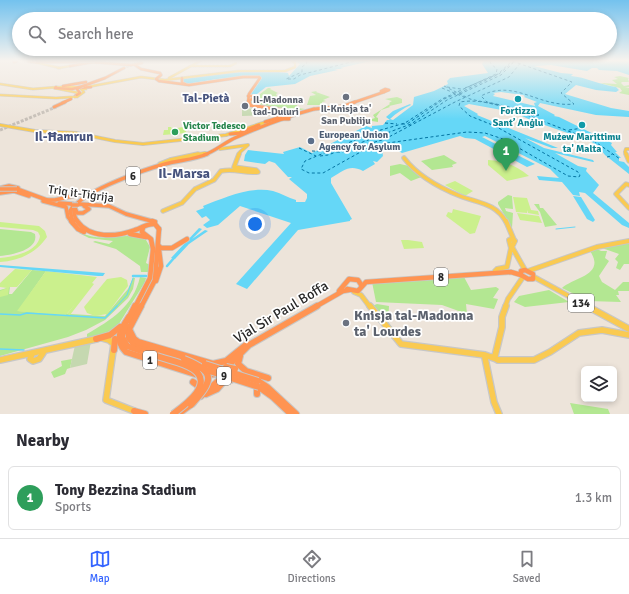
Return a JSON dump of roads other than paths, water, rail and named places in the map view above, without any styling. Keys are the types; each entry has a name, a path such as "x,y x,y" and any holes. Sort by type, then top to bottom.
{"highway":[{"path":"55,87 97,80"},
{"path":"62,87 61,91 80,87 98,80"},
{"path":"62,87 73,89 98,80"},
{"path":"159,80 180,85 220,80"},
{"path":"182,80 182,83 187,85 218,80"},
{"path":"252,106 249,104 256,96 250,93 259,80"},
{"path":"259,80 248,97 248,104 291,113 289,117 277,120"},
{"path":"74,86 78,84 84,90"},
{"path":"80,87 91,87"},
{"path":"55,107 80,93 80,87"},
{"path":"285,110 298,111 342,106 382,91 389,90 388,89"},
{"path":"248,97 253,95"},
{"path":"248,97 254,99"},
{"path":"252,106 301,112"},
{"path":"270,109 311,113 314,109"},
{"name":"6","path":"77,204 86,196 158,166 191,159 213,152 238,134 263,123 289,117 301,112"},
{"name":"6","path":"77,204 91,192 157,165 201,156 214,150 238,134 301,112"},
{"name":"6","path":"228,135 249,131 263,123 277,120"},
{"name":"6","path":"228,135 255,129"},
{"path":"1,190 12,187 22,189 28,194"},
{"path":"1,190 28,194"},
{"name":"Triq it-Tiġrija","path":"1,190 16,190 44,200 114,207 126,214 157,223 159,230"},
{"path":"44,200 55,200 91,192"},
{"path":"86,196 83,199 85,202 113,204"},
{"path":"44,200 66,207 68,217 73,223 82,231 95,236 107,237 136,234 145,236 152,241"},
{"path":"73,223 70,211 77,204"},
{"path":"77,204 74,217 79,225 91,232 103,235 116,234 134,231 148,224 155,224 159,230 158,246 162,257 158,277 129,329"},
{"path":"143,226 141,230 142,232 150,236 152,241"},
{"path":"158,246 161,248 174,249 187,239"},
{"name":"1","path":"152,241 153,249 150,278 122,334 124,343 134,350 184,359 200,365 207,373 207,385 203,392 191,405 179,413"},
{"name":"8","path":"526,274 496,271 347,280 349,289 361,290 366,282 511,272 526,274"},
{"path":"356,279 361,290"},
{"name":"Vjal Sir Paul Boffa","path":"198,360 216,364 229,359 260,336 342,289 349,289"},
{"name":"Vjal Sir Paul Boffa","path":"131,314 121,328 118,338 119,345 126,352 198,375 213,375 229,367 249,345 263,336 349,289"},
{"path":"96,339 110,335 120,327 131,314"},
{"path":"114,350 120,327"},
{"name":"1","path":"129,329 128,336 133,343 197,371 200,377 200,386 196,395 173,414"},
{"name":"1","path":"129,329 132,336 138,342 198,360"},
{"path":"205,364 226,367 262,378 268,378 246,371 240,367 238,360 242,352"},
{"path":"191,405 227,373 242,352"},
{"name":"9","path":"159,354 258,387"},
{"name":"9","path":"184,359 205,364"},
{"path":"205,364 258,387 273,397 291,414"},
{"path":"191,405 206,394 217,389 224,381 231,380 258,387 267,387 296,414"},
{"path":"192,382 198,384 201,390 196,399"},
{"path":"137,413 145,414"}],"main road":[{"path":"62,87 91,87 121,80"},
{"path":"159,80 180,85"},
{"path":"177,80 180,85"},
{"path":"0,84 29,88 55,87 61,91 78,92 73,98"},
{"path":"62,87 100,85"},
{"path":"0,95 73,98 84,92 84,90 81,89 100,85"},
{"path":"0,125 35,131 76,133 115,141 143,144 228,135"},
{"path":"213,152 231,147 244,147"},
{"path":"220,149 244,147"},
{"path":"163,211 182,203 195,189 214,180 221,171 232,169 246,171 235,168 234,166 244,147"},
{"path":"628,149 625,155 629,161"},
{"path":"157,165 170,160 205,153"},
{"path":"404,158 418,171 458,196 485,203 496,208 510,228 512,255 526,274"},
{"path":"627,185 616,195 629,207"},
{"path":"496,271 497,269 508,267 512,255 512,247 515,242 510,238"},
{"path":"486,358 495,356 502,327 502,317 508,299 526,274 561,259 597,247 629,241"},
{"name":"134","path":"526,274 620,325 628,331"},
{"path":"361,290 401,344 476,355 499,360 534,360 550,352 579,333 602,330 618,333 628,331"},
{"path":"0,360 29,355 31,361 36,361 41,357 42,352 50,349 96,339 109,340 114,344 114,350 106,400 137,413"},
{"path":"486,358 494,402 499,414"}],"water":[{"path":"183,80 209,80 187,84 184,83"},
{"path":"260,80 302,80 295,84 266,87 257,94 251,94"},
{"path":"590,80 616,87 619,90 616,92 596,90 576,85 565,94 611,108 629,111 629,117 596,115 540,103 538,106 555,115 554,116 559,117 612,143 611,145 617,152 615,152 621,158 619,158 619,161 624,162 629,167 629,174 605,155 597,145 588,140 533,121 513,112 469,104 464,106 478,114 477,115 558,148 552,148 525,138 544,148 593,160 594,162 555,153 578,166 587,168 586,171 599,185 593,193 629,223 629,228 622,225 585,193 579,192 580,196 573,195 562,182 539,180 537,176 559,178 550,169 485,136 482,137 535,164 527,167 475,139 460,136 402,153 389,145 379,147 382,150 383,156 377,162 373,161 375,164 363,171 350,168 331,178 331,183 352,219 350,221 298,230 247,289 236,284 291,223 240,206 218,225 207,228 203,225 210,220 206,216 202,218 196,211 204,208 203,206 228,196 246,191 273,191 296,200 296,202 305,202 307,198 307,194 289,179 292,177 288,177 275,163 269,161 265,164 244,161 248,150 284,154 283,152 300,147 312,153 366,126 372,128 372,126 383,125 387,120 390,120 386,117 393,111 410,104 411,105 390,119 393,120 413,105 414,97 434,91 448,84 447,81","holes":["501,92 525,96 524,97 537,102 534,103 535,106 493,96 495,94 493,93"]},
{"path":"573,196 581,197 595,220 593,222 587,219"},
{"path":"199,228 202,229 192,239 205,230 208,231 189,244 175,259 171,258"},
{"path":"0,265 105,273 103,276 98,276 0,267"}],"waterway":[{"path":"556,229 575,227"},
{"path":"167,266 174,258"},
{"path":"133,276 146,276"},
{"path":"116,307 127,295 133,278"},
{"path":"0,314 20,315 27,313 105,318 116,307"},
{"path":"0,349 24,350"}],"tunnel":[{"path":"0,130 56,107"}],"place":[{"name":"Il-Knisja ta' San Publiju","path":"346,97"},
{"name":"Fortizza Sant’ Anġlu","path":"518,99"},
{"name":"Il-Madonna tad-Duluri","path":"245,106"},
{"name":"Mużew Marittimu ta' Malta","path":"582,125"},
{"name":"Victor Tedesco Stadium","path":"175,132"},
{"name":"European Union Agency for Asylum","path":"311,141"},
{"name":"Tony Bezzina Stadium","path":"506,171"},
{"name":"Knisja tal-Madonna ta' Lourdes","path":"346,323"}],"district":[{"name":"Tal-Pietà","path":"206,98"},
{"name":"Il-Ħamrun","path":"64,137"},
{"name":"Il-Marsa","path":"184,173"}]}
